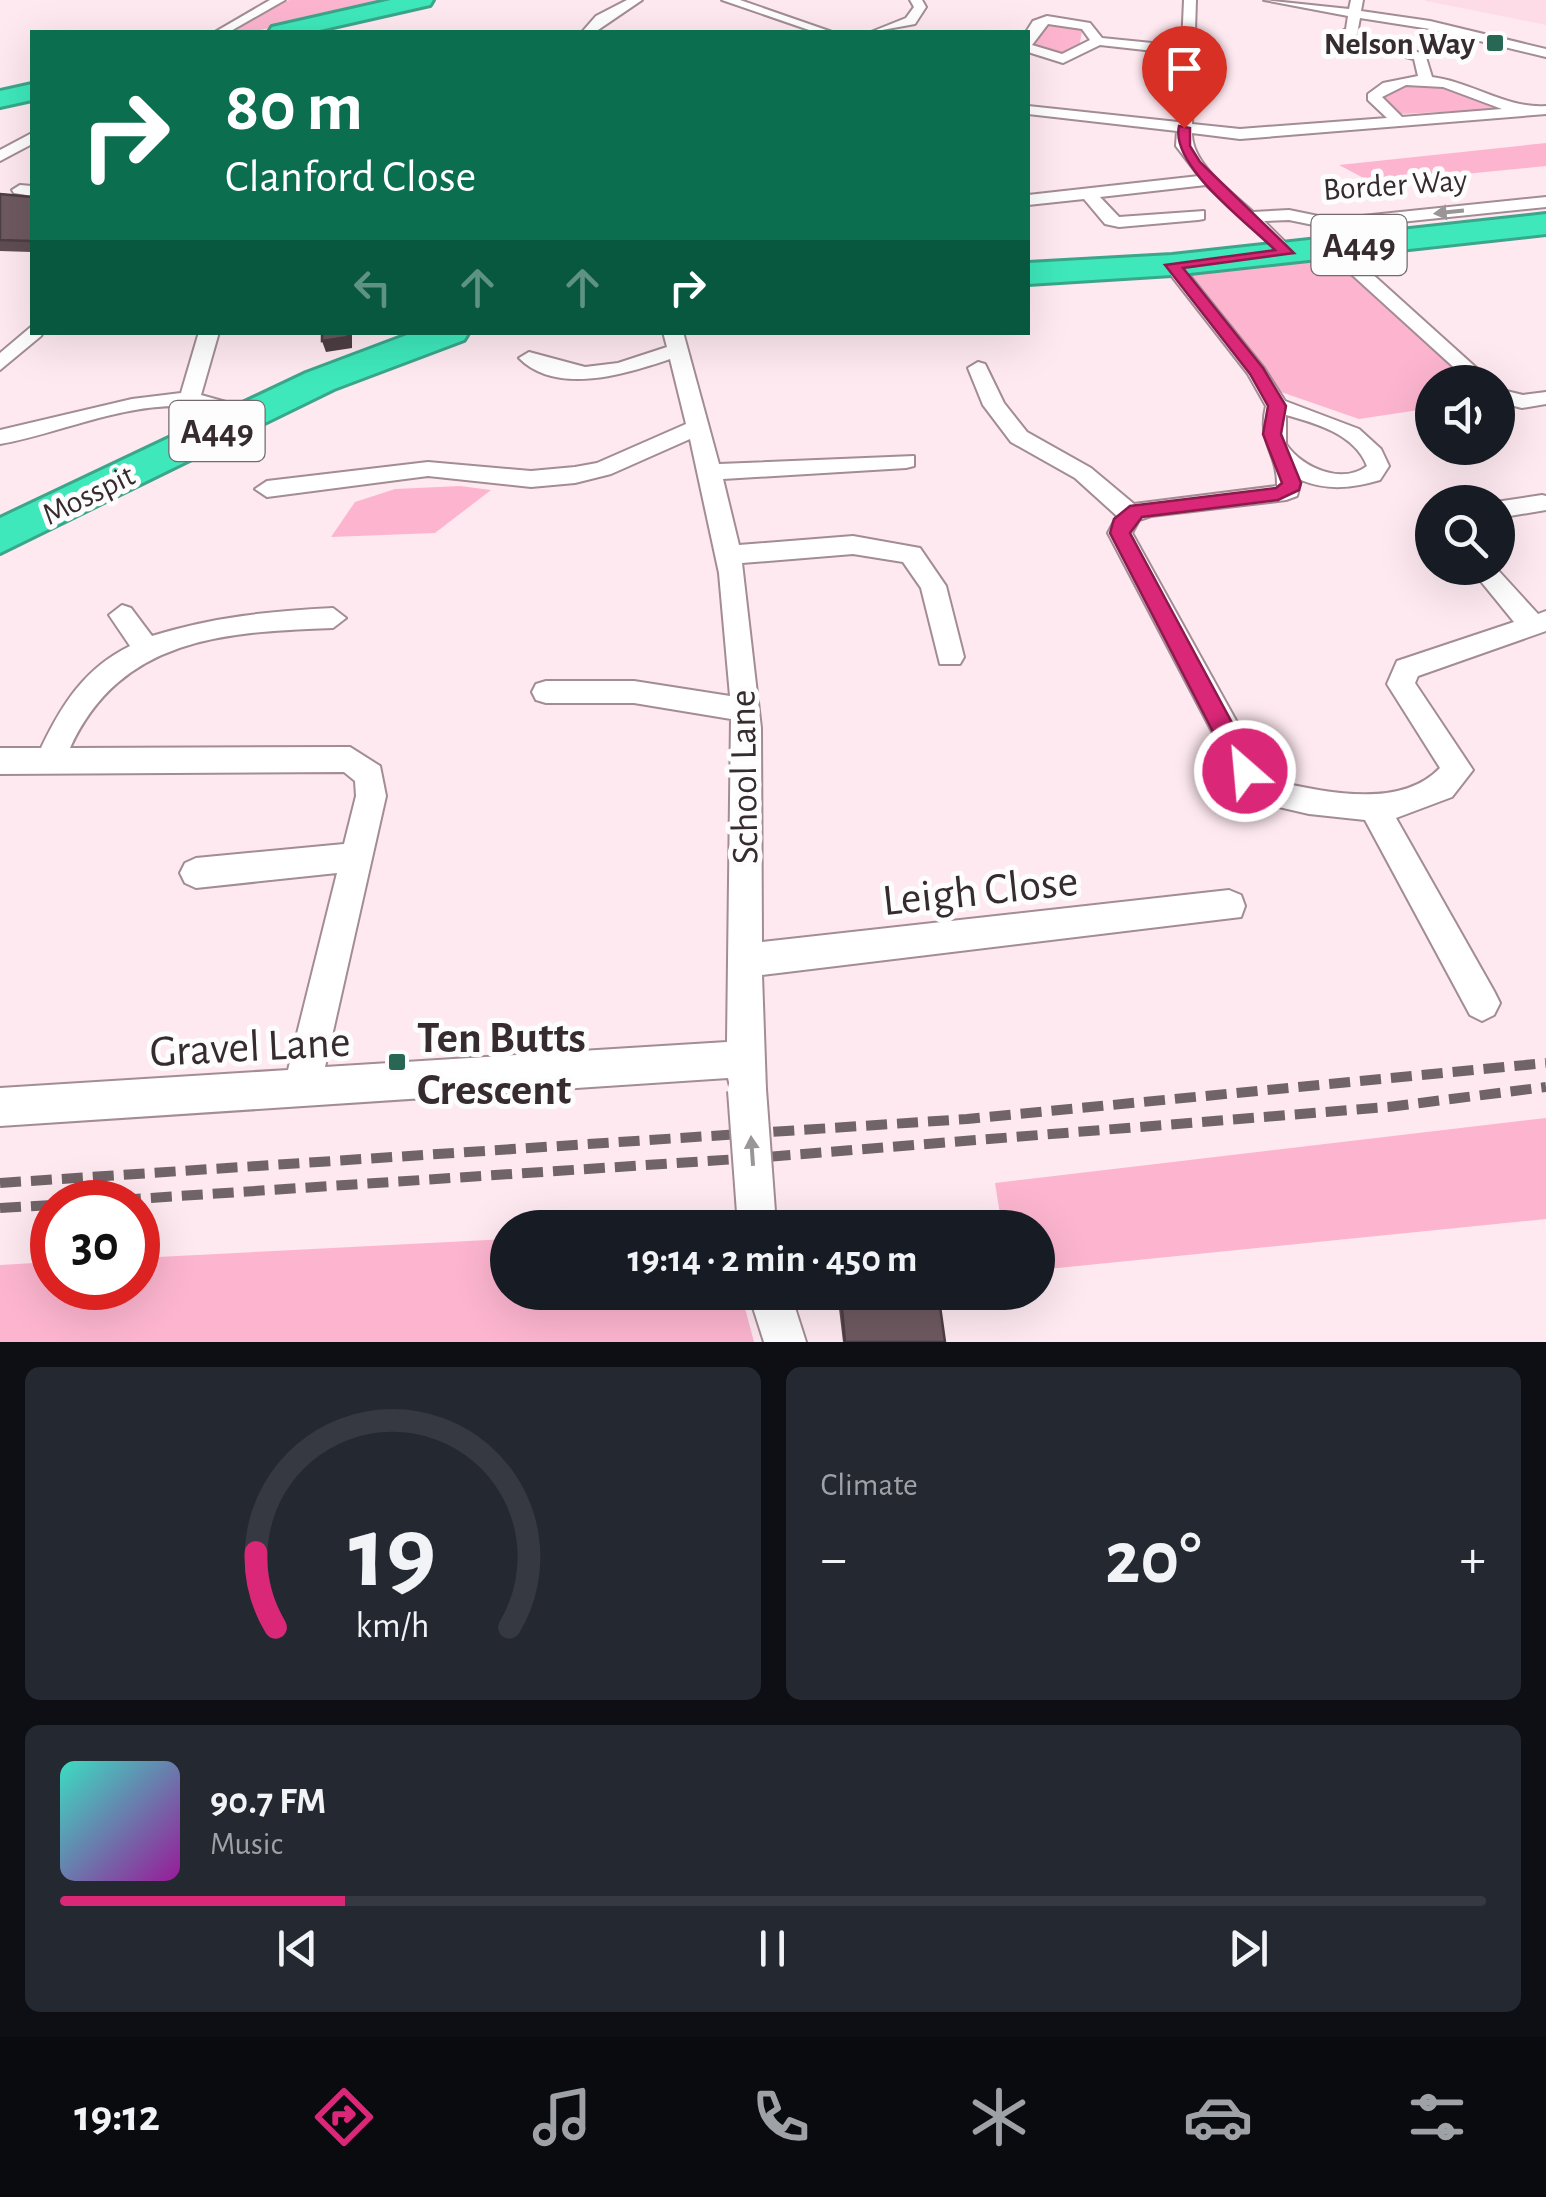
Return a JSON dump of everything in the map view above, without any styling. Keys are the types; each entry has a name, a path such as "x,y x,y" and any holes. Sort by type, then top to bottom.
{"highway":[{"path":"290,30 422,0"},
{"path":"334,30 450,4"},
{"path":"0,88 30,82"},
{"path":"0,98 30,92"},
{"name":"A449","path":"1030,274 1172,265 1546,224"},
{"name":"Mosspit","path":"0,537 344,370 439,335"}],"street":[{"path":"226,30 279,0"},
{"path":"590,30 600,19 636,0"},
{"path":"728,0 820,30"},
{"path":"883,30 911,20 920,6 916,0"},
{"path":"1190,0 1184,128 1188,156 1287,253"},
{"path":"1270,0 1356,6 1546,53"},
{"path":"1334,39 1352,30 1356,6"},
{"path":"1030,40 1037,24 1048,20 1086,26 1098,41"},
{"path":"1030,46 1064,59 1098,41 1187,51"},
{"path":"1370,44 1420,56 1427,82"},
{"path":"1397,120 1374,98 1385,85 1427,82 1478,92 1519,112"},
{"path":"1030,110 1240,134 1546,110"},
{"path":"0,156 30,139"},
{"path":"1030,200 1210,180"},
{"path":"1088,193 1111,220 1119,222 1198,215"},
{"name":"Border Way","path":"1249,217 1289,215 1333,224 1546,202"},
{"path":"1333,248 1463,365"},
{"path":"1172,265 1257,372 1277,406 1272,434 1276,450 1289,467 1315,477 1349,480 1372,475 1379,462 1370,448 1334,425 1277,406"},
{"path":"0,364 31,335"},
{"path":"189,400 207,335"},
{"path":"529,358 556,373 585,374 618,370 675,341"},
{"name":"School Lane","path":"675,341 737,610 746,862 742,960 757,1210"},
{"path":"978,368 994,404 1019,436 1083,473 1130,514"},
{"path":"1515,397 1546,398"},
{"path":"0,436 124,408 189,400 219,406 239,421"},
{"path":"267,489 428,469 531,480 575,475 603,469 697,428"},
{"path":"708,472 906,461"},
{"path":"1289,467 1289,490 1149,508 1130,514 1120,533 1259,791 1374,808 1438,793 1458,770 1400,684 1407,670 1540,624 1500,585"},
{"path":"1515,507 1542,503"},
{"path":"727,555 853,544 911,554 933,586 950,656"},
{"path":"122,615 146,647"},
{"path":"51,757 76,707 110,670 146,647 211,629 334,618"},
{"path":"546,692 634,692 743,709"},
{"path":"0,761 51,757 350,760 369,776 371,796 302,1089"},
{"path":"1374,808 1482,1003"},
{"path":"196,872 356,857"},
{"name":"Leigh Close","path":"742,960 1228,906"},
{"name":"Gravel Lane","path":"0,1107 302,1089 746,1074"},
{"path":"775,1310 785,1342"}],"shaded area":[{"path":"289,0 407,0 260,30 233,30"},
{"path":"1426,0 1546,0 1546,25 1426,1"},
{"path":"1037,24 1083,27 1079,47 1063,57 1031,47"},
{"path":"1442,85 1504,109 1400,114 1382,97 1390,87"},
{"path":"1546,143 1546,166 1373,183 1339,165"},
{"path":"1332,252 1453,365 1415,365 1415,411 1359,419 1281,392 1184,269"},
{"path":"460,486 491,490 435,533 331,537 355,502 395,489"},
{"path":"1546,1118 1546,1219 1055,1268 1055,1210 999,1210 995,1183"},
{"path":"490,1240 490,1310 746,1310 754,1342 0,1342 0,1265 30,1263 30,1310 160,1310 160,1257"}],"building":[{"path":"0,194 30,197 30,241 0,240"},
{"path":"322,335 348,337 322,341"},
{"path":"842,1310 941,1310 945,1342 845,1342"}],"railway":[{"path":"0,1183 967,1119 1546,1063"},
{"path":"160,1197 753,1158 1388,1107 1546,1087"},
{"path":"0,1208 30,1206"}],"place":[{"name":"Nelson Way","path":"1495,43"},
{"name":"Ten Butts Crescent","path":"397,1062"}],"route":[{"path":"1184,128 1184,146 1194,164 1287,253 1172,265 1257,372 1277,406 1272,434 1276,450 1289,467 1292,483 1289,490 1278,494 1137,510 1121,524 1120,533 1245,771"}]}
